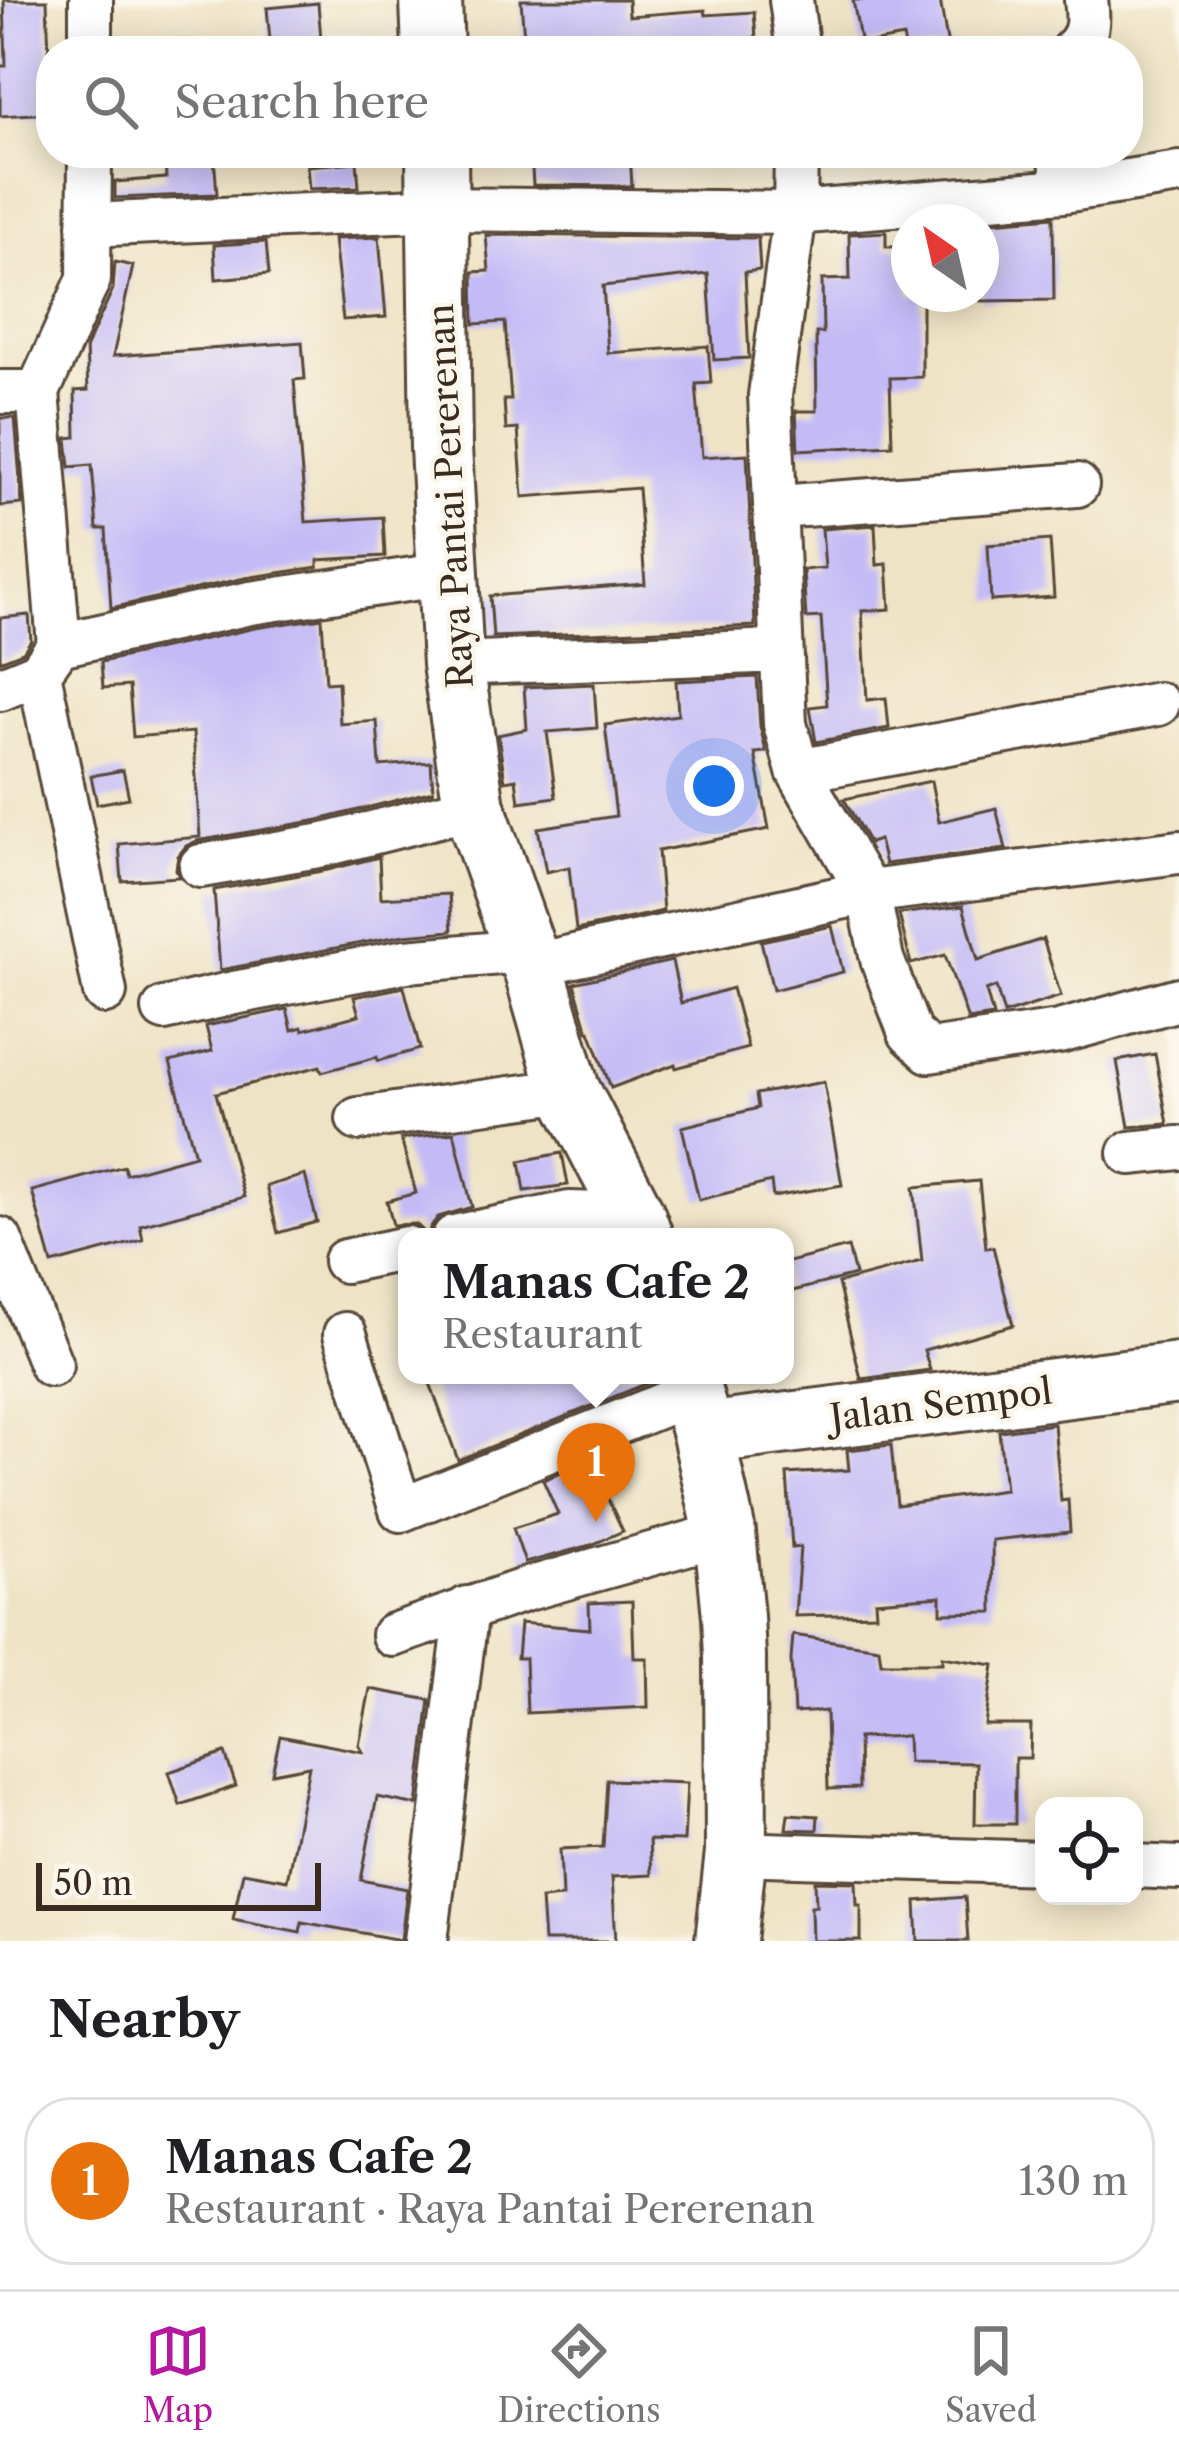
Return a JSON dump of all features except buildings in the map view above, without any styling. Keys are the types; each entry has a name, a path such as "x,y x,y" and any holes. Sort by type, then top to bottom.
{"street":[{"path":"91,0 91,36"},
{"path":"431,0 432,36"},
{"path":"791,0 796,36"},
{"path":"1084,36 1090,24 1086,0"},
{"path":"90,168 89,279 19,392 33,669 105,992"},
{"path":"796,168 795,213 770,395 784,724 798,771 868,892 883,959 910,1033 929,1051 1059,1032 1179,999"},
{"path":"89,225 439,181 795,213 1062,172 1179,173"},
{"name":"Raya Pantai Pererenan","path":"439,181 447,574 453,664 474,807 529,958 568,1090 638,1226"},
{"path":"776,507 1077,485"},
{"path":"33,669 250,603 447,574"},
{"path":"453,664 780,651"},
{"path":"798,771 1158,704"},
{"path":"201,866 324,845 474,807"},
{"path":"164,1009 406,961 529,958 868,892 1179,852"},
{"path":"358,1119 568,1090"},
{"path":"1130,1153 1179,1148"},
{"path":"497,1228 569,1213 638,1226"},
{"path":"0,1239 51,1365"},
{"path":"345,1262 398,1250"},
{"path":"345,1334 401,1510 694,1400 725,1533 735,1657 736,1853 726,1941"},
{"name":"Jalan Sempol","path":"694,1400 1179,1373"},
{"path":"393,1635 467,1608 725,1533"},
{"path":"426,1941 467,1608"},
{"path":"736,1853 1035,1863"},
{"path":"1143,1866 1179,1868"}],"place":[{"name":"Manas Cafe 2","path":"596,1522"}]}
